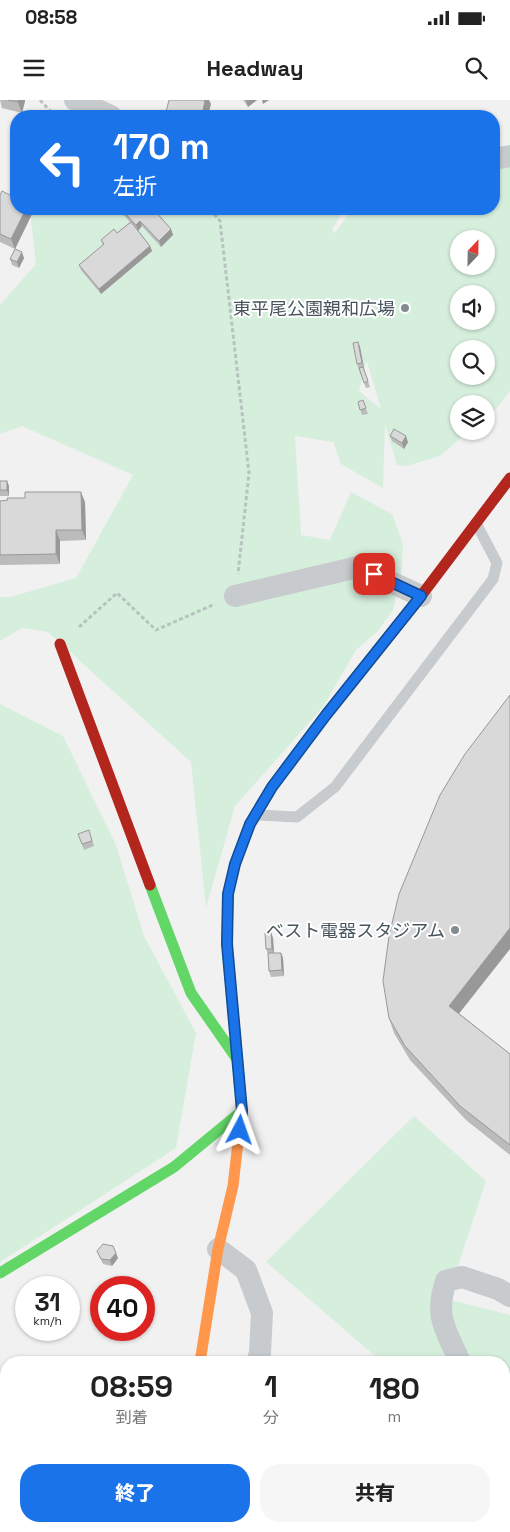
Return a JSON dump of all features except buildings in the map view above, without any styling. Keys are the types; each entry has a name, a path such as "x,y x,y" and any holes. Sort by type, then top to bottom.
{"street":[{"path":"75,100 98,110"},
{"path":"201,1356 218,1249 233,1186 242,1111 227,944 228,894 235,864 250,824 272,787 320,722 421,596 510,478"},
{"path":"235,596 358,567 421,596"},
{"path":"60,644 191,993 238,1061"},
{"path":"0,1273 174,1167 242,1111"},
{"path":"218,1249 246,1270 262,1313 259,1356"},
{"path":"457,1356 443,1323 440,1310 446,1281 462,1277 498,1289 510,1296"}],"lane":[{"path":"256,815 297,817 335,787 494,579 497,563 476,523"}],"path":[{"path":"40,100 49,110"},
{"path":"60,644 117,594 156,630 235,596 249,473 220,221 215,215"}],"green space":[{"path":"510,165 510,391 495,410 495,395 450,395 450,440 459,440 440,456 407,466 397,465 385,424 383,488 341,464 333,442 295,436 301,535 330,540 351,492 392,514 403,544 401,575 393,610 378,631 356,650 323,707 235,806 206,908 191,762 48,632 22,628 0,641 0,597 10,597 76,578 133,475 22,426 0,434 0,305 36,264 31,215 341,215 332,230 335,233 348,215 500,215 500,166","holes":["367,362 381,409 359,391"]},
{"path":"0,704 63,736 116,845 144,936 196,1033 176,1148 0,1262"},
{"path":"414,1116 486,1181 447,1299 510,1315 510,1356 375,1356 266,1262"}],"traffic: fast":[{"path":"241,1116 227,944 228,894 235,864 250,824 272,787 377,651"},
{"path":"150,885 191,993 237,1059"},
{"path":"0,1273 174,1167 242,1111"}],"traffic: slow":[{"path":"201,1356 218,1249 233,1186 241,1116"}],"traffic: jam":[{"path":"377,651 510,478"},
{"path":"60,644 150,885"}],"place":[{"name":"東平尾公園親和広場","path":"405,308"},
{"name":"ベスト電器スタジアム","path":"455,930"}],"route":[{"path":"240,1130 242,1111 227,944 228,894 235,864 250,824 272,787 326,715 421,596 374,574"}]}
